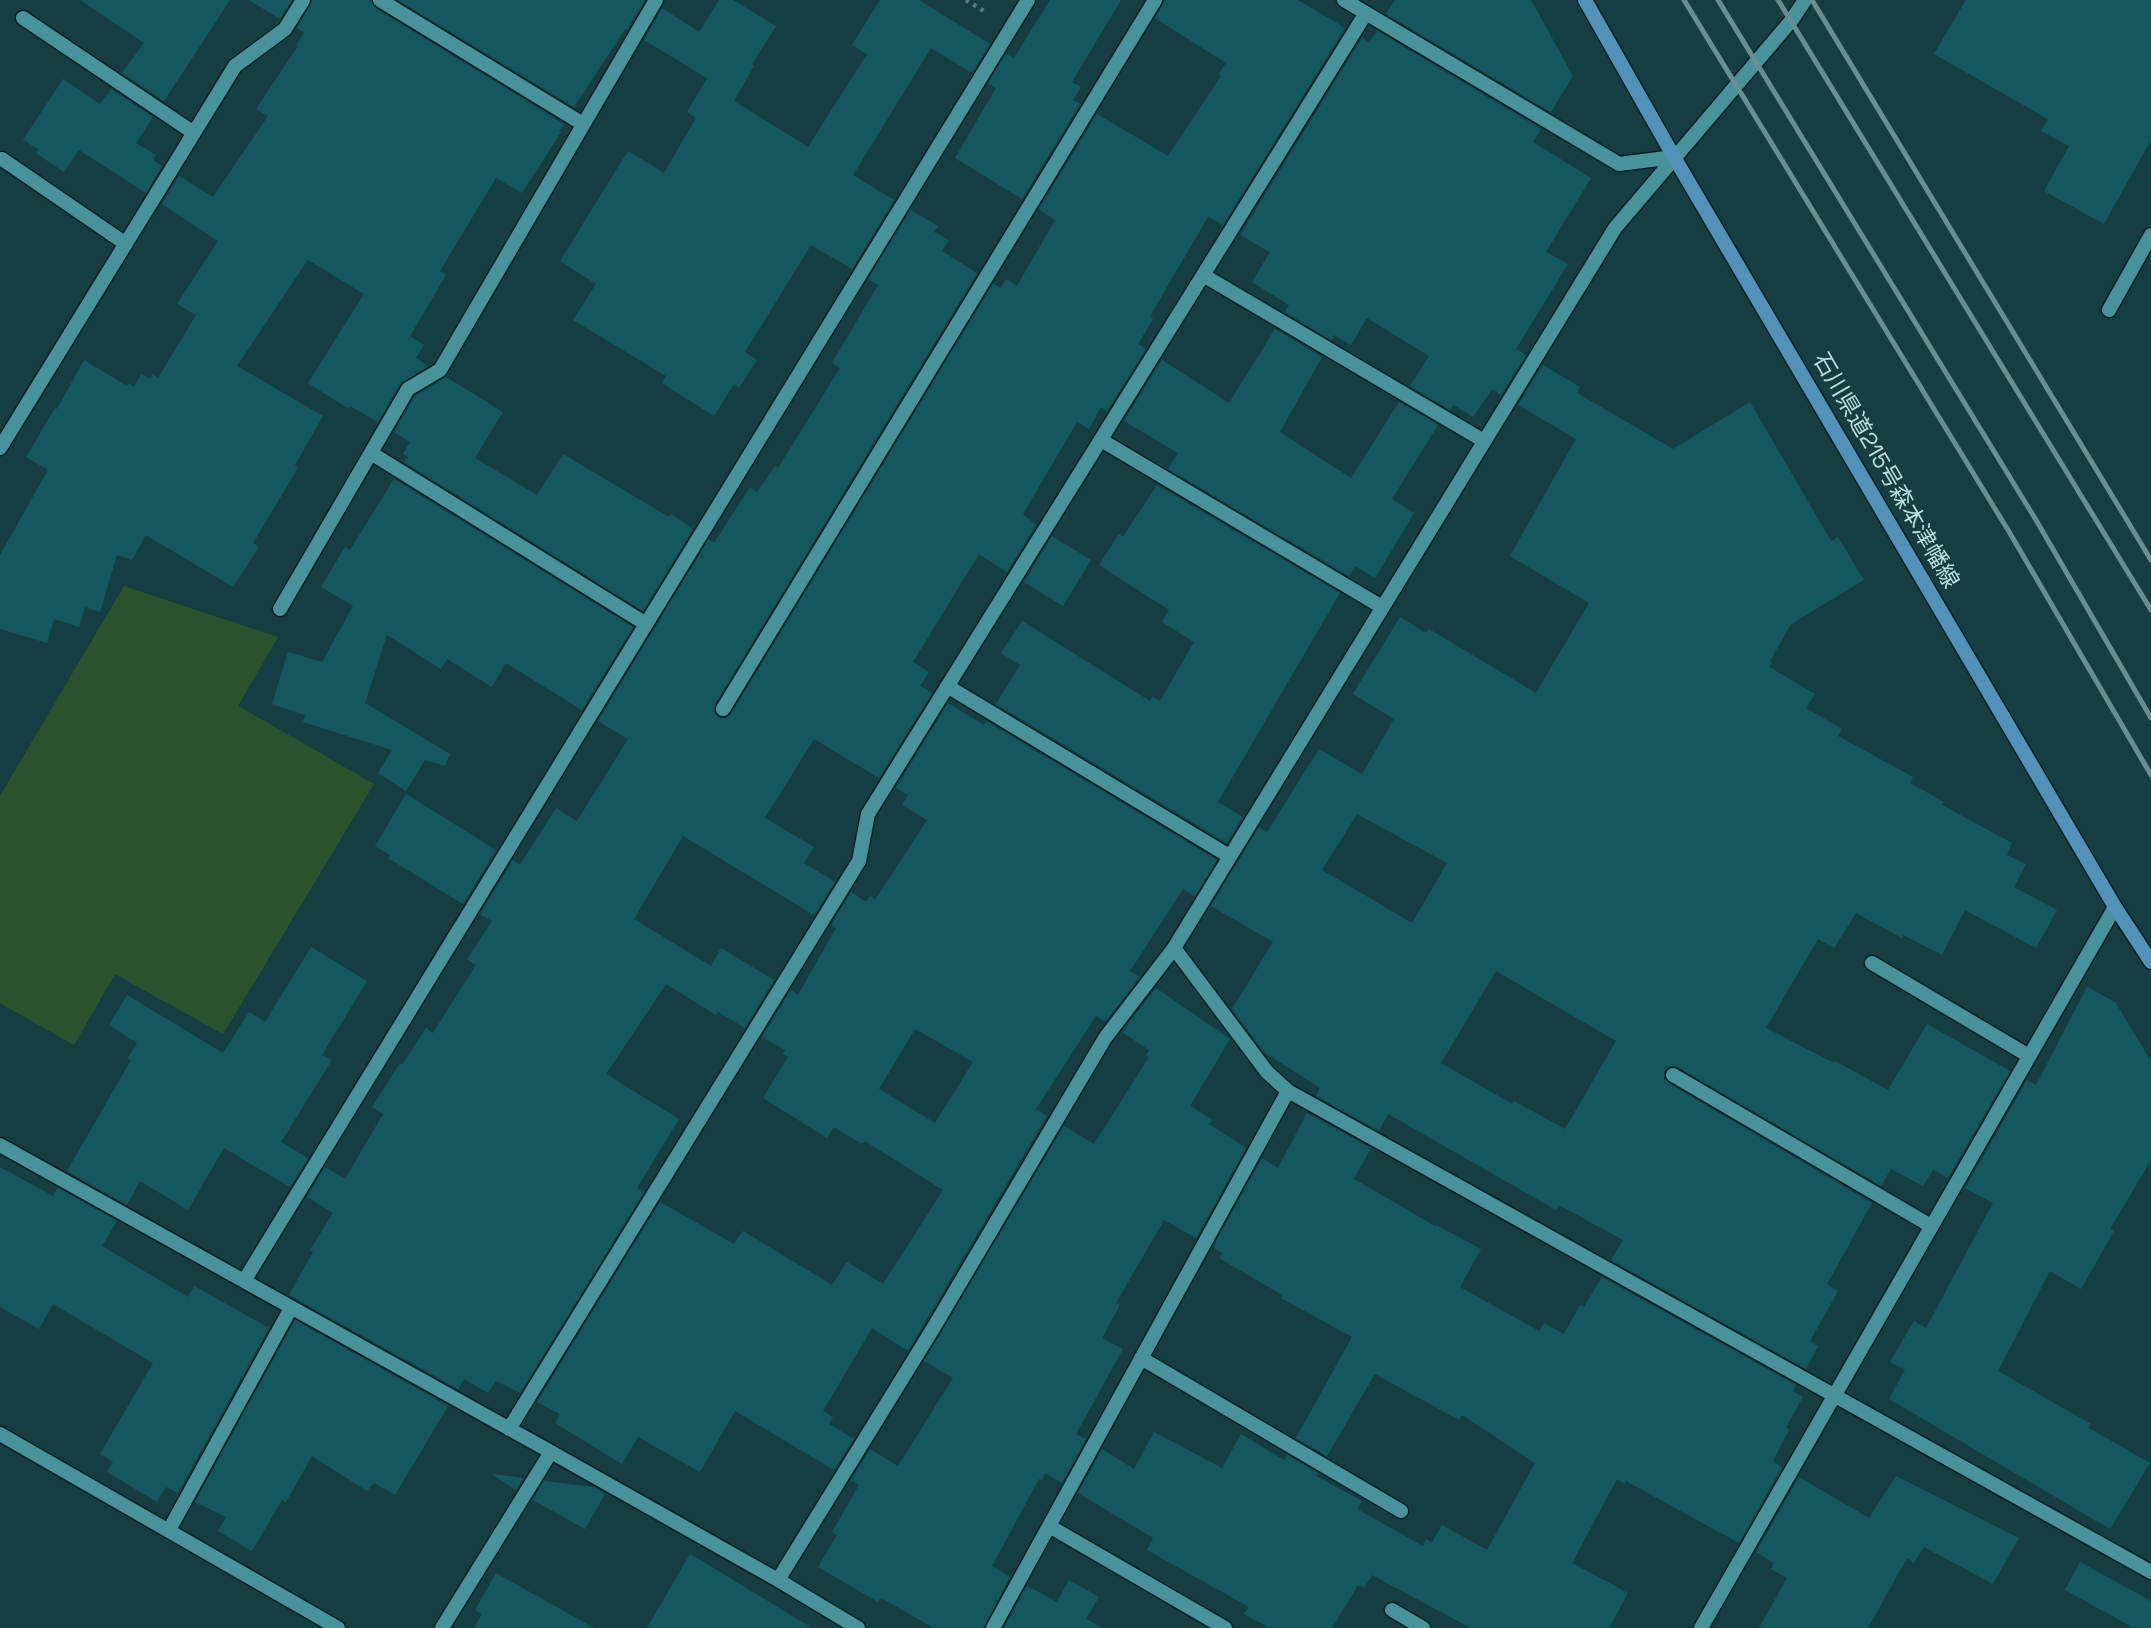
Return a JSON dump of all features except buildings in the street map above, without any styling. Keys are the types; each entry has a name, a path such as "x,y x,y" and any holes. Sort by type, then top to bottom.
{"main road":[{"name":"石川県道215号森本津幡線","path":"1585,0 1674,157 2115,906 2151,962"}],"street":[{"path":"0,448 235,66 285,29 303,0"},
{"path":"380,0 583,124"},
{"path":"280,609 408,390 440,370 656,0"},
{"path":"244,1281 1028,0"},
{"path":"723,709 1155,0"},
{"path":"1344,0 1619,164 1674,157"},
{"path":"778,1580 934,1327 1105,1038 1174,948 1615,228 1791,21 1805,0"},
{"path":"509,1429 859,861 867,814 1366,13"},
{"path":"23,18 194,133"},
{"path":"1,160 126,244"},
{"path":"2109,310 2151,235"},
{"path":"1203,275 1484,441"},
{"path":"1101,440 1382,607"},
{"path":"371,453 646,624"},
{"path":"947,685 1229,856"},
{"path":"1701,1628 1832,1395 2115,906"},
{"path":"1174,948 1267,1072 1288,1091 2151,1573"},
{"path":"1871,963 2029,1056"},
{"path":"1673,1075 1931,1226"},
{"path":"993,1628 1288,1091"},
{"path":"0,1145 551,1452 858,1628"},
{"path":"169,1530 291,1308"},
{"path":"1141,1358 1401,1511"},
{"path":"0,1434 338,1628"},
{"path":"442,1628 551,1452"},
{"path":"1049,1526 1225,1628"},
{"path":"1392,1610 1423,1628"}],"green space":[{"path":"124,586 278,637 238,706 374,784 223,1034 115,974 74,1045 0,1003 0,796"}],"railway":[{"path":"1684,0 2011,535 2151,775"},
{"path":"1718,0 2036,520 2151,718"},
{"path":"1778,0 2151,610"},
{"path":"1812,0 2151,560"}]}
